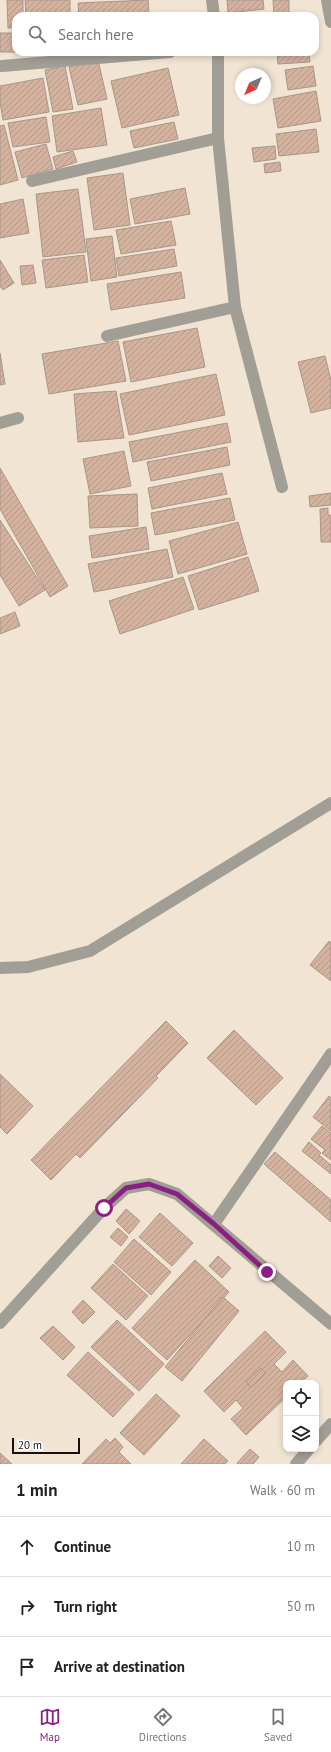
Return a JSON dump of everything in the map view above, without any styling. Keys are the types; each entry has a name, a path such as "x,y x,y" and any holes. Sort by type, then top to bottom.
{"street":[{"path":"212,0 214,12"},
{"path":"327,0 331,22"},
{"path":"2,66 122,56"},
{"path":"218,56 218,138 235,307 282,487"},
{"path":"32,182 218,138"},
{"path":"107,336 235,307"},
{"path":"0,423 18,418"},
{"path":"0,968 28,967 90,951 331,803"},
{"path":"214,1224 331,1054"},
{"path":"0,1323 104,1208 126,1188 149,1184 177,1194 214,1224 267,1272 331,1324"},
{"path":"319,1438 331,1424"},
{"path":"296,1464 306,1452"}],"building":[{"path":"7,0 23,0 23,12 12,12 12,28 8,28"},
{"path":"25,0 70,0 70,12 26,12"},
{"path":"148,0 149,12 79,12 78,3"},
{"path":"227,0 263,0 264,9 228,12"},
{"path":"273,0 289,0 289,12 274,12"},
{"path":"0,33 12,33 12,52 0,52"},
{"path":"277,56 309,56 310,62 278,64"},
{"path":"98,60 107,99 78,105 69,67"},
{"path":"65,66 73,109 53,112 45,70"},
{"path":"313,66 316,86 288,90 285,70"},
{"path":"168,68 179,115 122,128 111,81"},
{"path":"43,78 49,112 3,120 0,102 0,86"},
{"path":"316,91 321,121 278,128 273,99"},
{"path":"101,108 107,145 57,152 52,116"},
{"path":"46,117 50,142 13,147 8,123"},
{"path":"174,122 178,139 134,148 130,131"},
{"path":"4,125 18,180 0,185 0,126"},
{"path":"316,129 319,152 279,156 276,134"},
{"path":"46,144 53,169 22,178 15,152"},
{"path":"275,146 276,159 254,162 252,148"},
{"path":"73,151 77,162 56,169 53,157"},
{"path":"280,162 281,171 265,173 264,164"},
{"path":"123,173 130,225 94,230 87,178"},
{"path":"185,188 190,214 135,224 130,199"},
{"path":"78,189 86,252 43,257 36,194"},
{"path":"23,199 29,233 0,238 0,204"},
{"path":"171,221 176,245 121,254 116,230"},
{"path":"112,236 117,277 91,281 86,239"},
{"path":"174,249 177,266 119,276 116,258"},
{"path":"84,255 88,282 46,288 42,260"},
{"path":"0,260 14,283 3,290 0,286"},
{"path":"33,265 36,283 22,285 20,266"},
{"path":"181,272 185,298 111,310 107,284"},
{"path":"197,328 205,367 131,382 123,342"},
{"path":"118,341 126,381 49,394 42,354"},
{"path":"0,353 5,384 0,385"},
{"path":"325,356 331,380 331,408 311,413 298,362"},
{"path":"216,374 225,415 129,435 120,394"},
{"path":"116,391 124,438 78,442 74,394"},
{"path":"227,423 231,442 133,462 129,442"},
{"path":"227,447 230,465 151,481 147,462"},
{"path":"124,451 131,486 90,494 83,459"},
{"path":"0,468 68,586 50,597 0,509"},
{"path":"222,473 227,494 152,509 148,488"},
{"path":"331,493 331,505 310,507 309,496"},
{"path":"137,494 138,526 90,528 88,496"},
{"path":"230,498 235,520 155,535 151,513"},
{"path":"328,508 328,515 331,515 331,542 321,542 320,509"},
{"path":"0,520 45,590 19,606 0,575"},
{"path":"238,522 247,554 178,574 169,541"},
{"path":"146,527 149,549 92,558 89,536"},
{"path":"167,549 173,577 94,592 88,564"},
{"path":"248,557 259,591 199,610 188,576"},
{"path":"183,577 194,609 120,634 109,601"},
{"path":"15,612 20,626 0,634 0,618"},
{"path":"329,941 331,943 331,981 310,965"},
{"path":"166,1021 188,1043 156,1076 158,1078 80,1158 76,1154 51,1180 31,1160"},
{"path":"234,1030 283,1078 256,1105 207,1058"},
{"path":"0,1074 33,1106 7,1134 0,1127"},
{"path":"329,1096 331,1098 331,1131 313,1117"},
{"path":"322,1126 331,1133 331,1160 322,1153 325,1150 311,1139"},
{"path":"309,1142 321,1153 319,1155 331,1165 331,1174 302,1151"},
{"path":"275,1152 331,1200 331,1222 264,1164"},
{"path":"126,1209 140,1221 129,1234 116,1221"},
{"path":"160,1213 193,1243 172,1266 139,1237"},
{"path":"118,1228 128,1237 121,1246 110,1237"},
{"path":"134,1239 171,1272 151,1295 114,1262"},
{"path":"218,1256 231,1268 222,1278 209,1266"},
{"path":"195,1260 229,1292 167,1360 132,1328"},
{"path":"113,1264 148,1296 126,1320 91,1288"},
{"path":"223,1297 239,1311 182,1381 165,1367"},
{"path":"83,1300 95,1312 83,1324 72,1312"},
{"path":"117,1320 164,1364 139,1391 91,1347"},
{"path":"53,1326 75,1347 63,1360 40,1338"},
{"path":"265,1331 286,1352 274,1364 282,1372 293,1360 308,1376 303,1380 283,1380 283,1400 246,1435 231,1419 243,1408 236,1400 224,1412 204,1391","holes":["261,1368 266,1373 251,1387 246,1382"]},
{"path":"88,1352 134,1394 113,1417 67,1375"},
{"path":"261,1368 266,1373 251,1387 246,1382"},
{"path":"156,1394 180,1416 144,1455 120,1433"},
{"path":"115,1438 123,1447 119,1452 131,1464 82,1464 106,1439 110,1443"},
{"path":"204,1439 228,1461 225,1464 181,1464"},
{"path":"250,1449 259,1457 253,1464 238,1464 237,1463"},
{"path":"0,1453 12,1464 0,1464"}],"route":[{"path":"104,1208 126,1188 149,1184 177,1194 214,1224 267,1272"}]}
